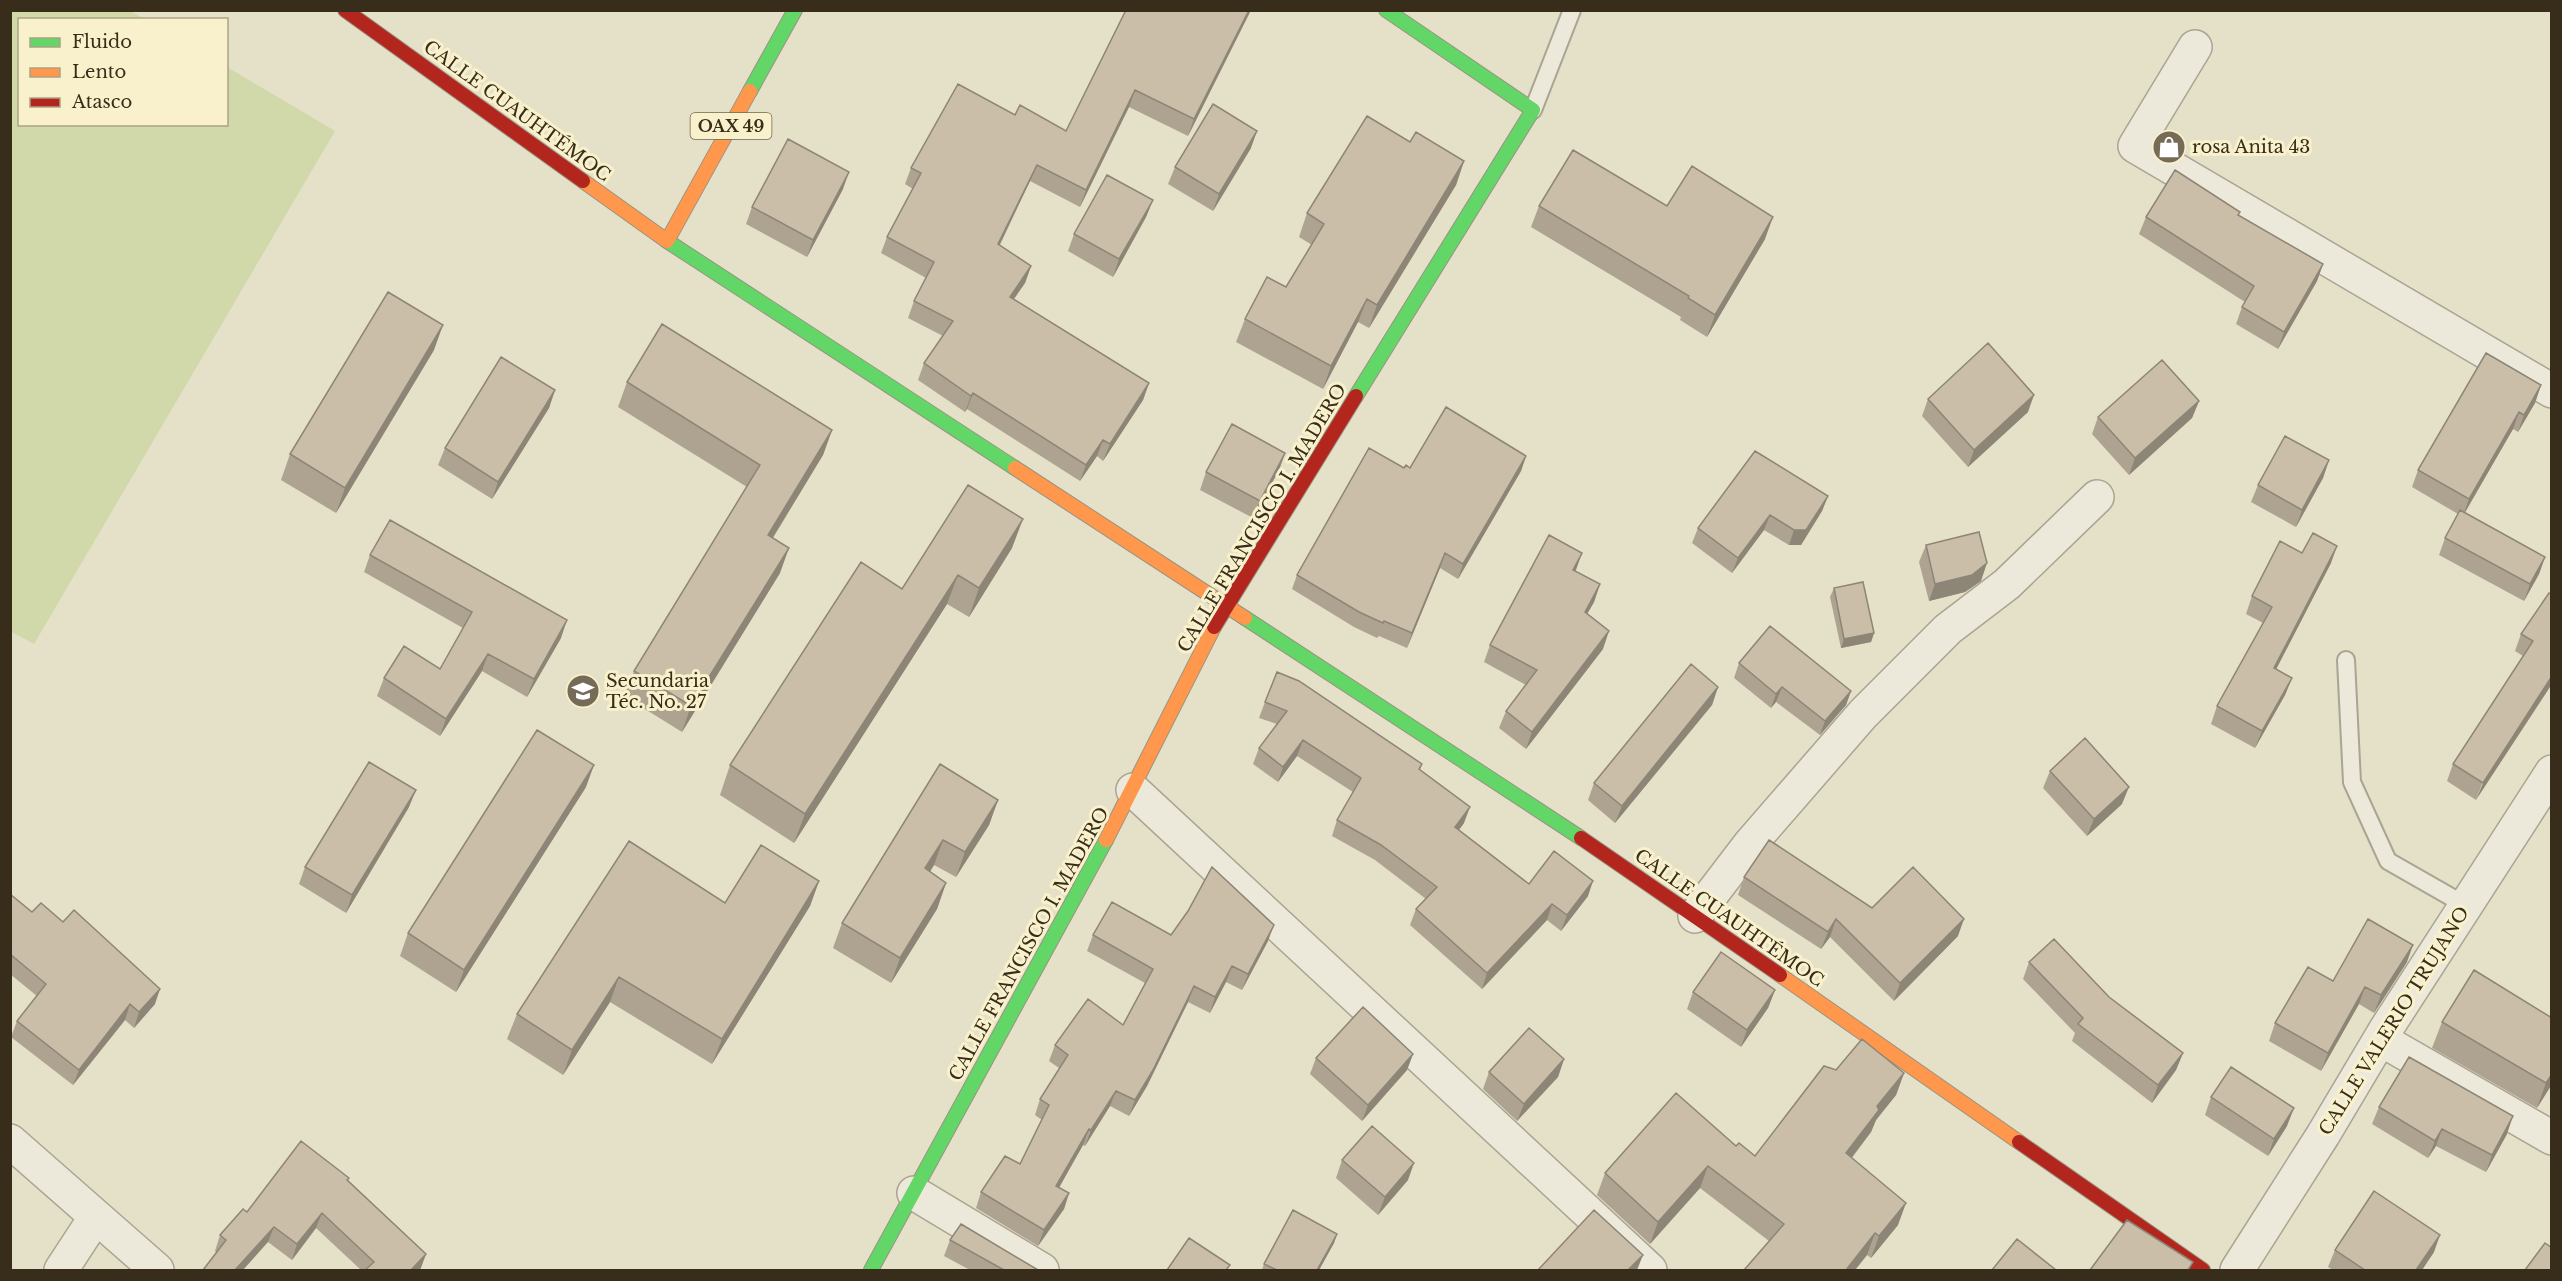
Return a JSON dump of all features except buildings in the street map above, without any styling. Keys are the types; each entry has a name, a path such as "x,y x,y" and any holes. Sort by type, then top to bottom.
{"street":[{"name":"OAX 49","path":"668,241 795,10"},
{"path":"1386,10 1533,110"},
{"name":"CALLE CUAUHTÉMOC","path":"350,12 668,241 1605,854 2203,1270"},
{"path":"2194,47 2135,146 2552,391"},
{"name":"CALLE FRANCISCO I. MADERO","path":"871,1270 1133,790 1181,690 1226,605 1533,110"},
{"path":"1695,916 1750,844 1863,714 1948,629 2007,584 2097,497"},
{"name":"CALLE VALERIO TRUJANO","path":"2237,1270 2323,1135 2380,1039 2552,772"},
{"path":"1133,790 1650,1270"},
{"path":"2380,1039 2552,1138"},
{"path":"10,1141 95,1218 158,1270"},
{"path":"914,1193 1042,1270"},
{"path":"61,1270 95,1218"}],"lane":[{"path":"1533,110 1572,10"},
{"path":"2346,660 2352,782 2388,861 2465,905"}],"green space":[{"path":"11,10 130,11 143,18 18,18 18,126 228,126 228,68 335,131 34,644 10,631"}],"traffic: fast":[{"path":"750,91 795,10"},
{"path":"1356,396 1533,110 1386,10"},
{"path":"667,241 1015,468"},
{"path":"1245,618 1581,838"},
{"path":"871,1270 1106,840"}],"traffic: slow":[{"path":"583,181 667,241 750,91"},
{"path":"1015,468 1245,618"},
{"path":"1106,840 1214,627"},
{"path":"1780,975 2019,1142"}],"traffic: jam":[{"path":"345,10 583,181"},
{"path":"1214,627 1356,396"},
{"path":"1581,838 1780,975"},
{"path":"2019,1142 2203,1270"}],"place":[{"name":"rosa Anita 43","path":"2169,147"},
{"name":"Secundaria Téc. No. 27","path":"583,691"}]}
